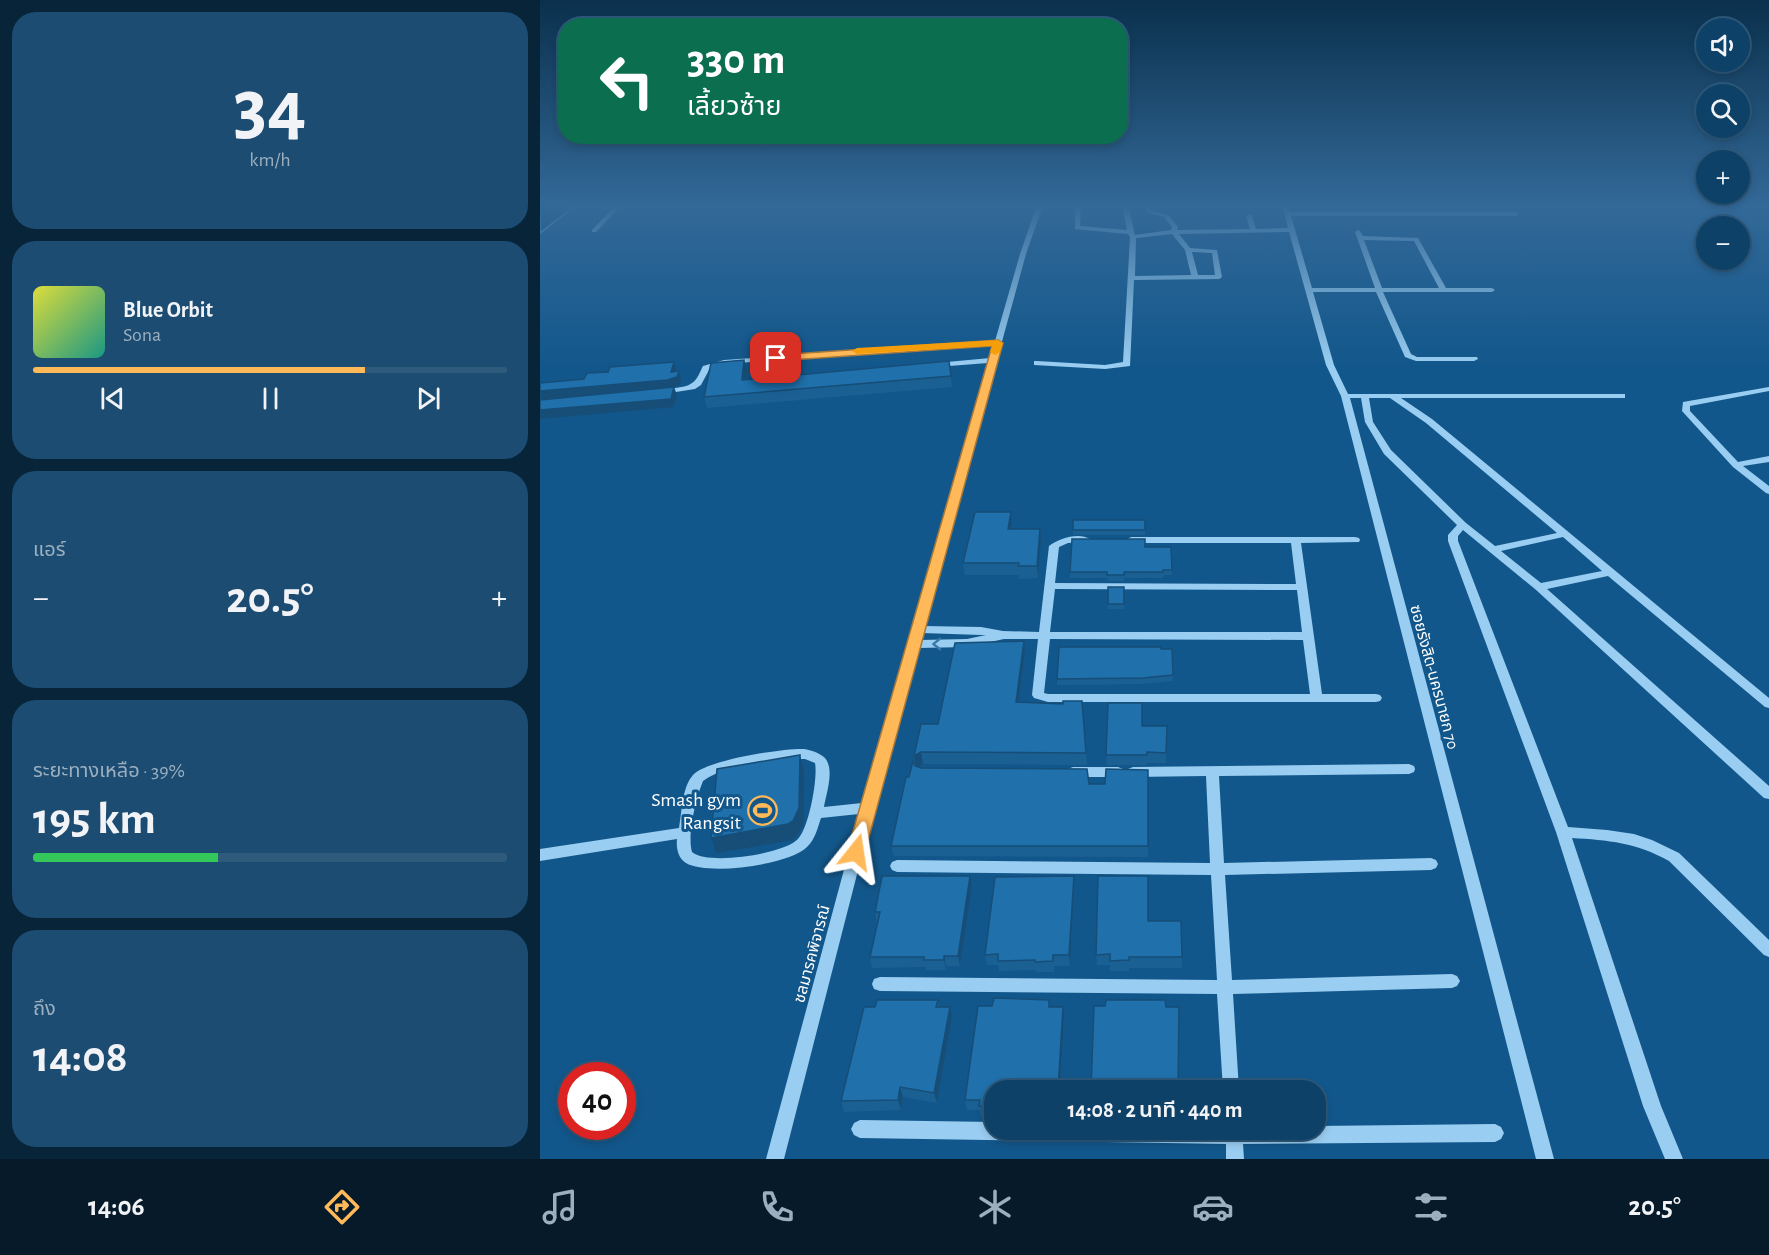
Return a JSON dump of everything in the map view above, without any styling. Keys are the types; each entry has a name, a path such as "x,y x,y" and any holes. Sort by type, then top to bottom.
{"street":[{"name":"ชลมารคพิจารณ์","path":"775,1159 867,808 1022,259"},
{"path":"1038,363 1105,367 1127,364 1131,259"},
{"path":"1190,259 1195,278"},
{"path":"1131,278 1219,277 1216,259"},
{"name":"ซอยรังสิต-นครนายก 70","path":"1300,259 1330,365 1345,396 1545,1159"},
{"path":"1367,259 1378,290 1408,355 1416,359 1474,359"},
{"path":"1427,259 1444,290"},
{"path":"1308,290 1492,290"},
{"path":"658,393 692,387 698,383 706,368 712,365 998,343"},
{"path":"754,360 758,372 768,376 797,376"},
{"path":"924,366 993,360"},
{"path":"1769,389 1686,404 1686,411 1736,465 1769,491"},
{"path":"1345,396 1622,396"},
{"path":"1392,396 1429,422 1769,704"},
{"path":"1365,397 1369,422 1387,453 1463,525 1539,587 1769,794"},
{"path":"1736,465 1769,459"},
{"path":"1463,525 1454,535 1453,542 1563,832 1652,1106 1674,1159"},
{"path":"1492,550 1565,534"},
{"path":"1094,540 1066,540 1054,546 1038,695 1048,698 1377,698"},
{"path":"1118,540 1355,540"},
{"path":"1296,540 1316,697"},
{"path":"1539,587 1610,572"},
{"path":"1049,586 1302,587"},
{"path":"917,629 981,631 1003,635 1308,636"},
{"path":"913,644 967,643 1003,635"},
{"path":"794,754 814,756 820,762 822,769 816,813 802,843 795,849 779,855 732,863 701,863 691,860 686,854 683,845 685,832 695,784 704,773 718,768 794,754"},
{"path":"1062,772 1212,773 1409,769"},
{"path":"1212,773 1230,1080"},
{"path":"816,813 867,808"},
{"path":"540,855 685,832"},
{"path":"1563,832 1627,836 1657,847 1674,857 1769,950"},
{"path":"897,867 1217,869 1431,864"},
{"path":"880,984 1224,987 1452,981"},
{"path":"860,1130 984,1131"},
{"path":"1326,1132 1495,1133"},
{"path":"1234,1140 1235,1159"}],"building":[{"path":"744,360 742,380 949,361 951,376 704,397 711,363"},
{"path":"674,362 671,372 679,371 677,377 667,380 540,391 540,383 584,379 587,373 608,372 610,367"},
{"path":"674,387 671,399 540,410 540,400"},
{"path":"975,512 1011,512 1008,529 1040,529 1037,566 1018,566 1019,563 963,563"},
{"path":"1073,520 1145,520 1145,530 1073,530"},
{"path":"1072,539 1145,539 1145,547 1171,547 1172,570 1124,572 1124,575 1107,575 1107,572 1070,572"},
{"path":"1108,587 1124,587 1124,604 1108,604"},
{"path":"1024,641 1016,702 1063,704 1063,701 1082,701 1086,753 921,752 914,756 921,724 938,724 955,643"},
{"path":"1059,647 1161,647 1161,649 1172,649 1173,675 1143,678 1057,679"},
{"path":"1108,703 1142,703 1142,726 1167,726 1166,753 1106,755"},
{"name":"Smash gym Rangsit","path":"800,755 799,808 793,821 788,824 711,838 717,769"},
{"path":"913,761 915,766 921,768 1087,769 1089,784 1105,784 1106,769 1148,770 1148,846 891,846 906,777 909,777"},
{"path":"882,876 970,876 958,956 944,956 944,960 924,960 924,957 870,957 880,912 875,912"},
{"path":"1074,876 1069,955 1053,955 1053,961 1035,962 1035,960 998,961 998,954 985,955 995,877"},
{"path":"1098,876 1148,876 1148,921 1181,921 1182,957 1129,957 1129,960 1110,961 1110,954 1096,955"},
{"path":"994,998 1049,1000 1049,1007 1063,1007 1059,1080 984,1080 984,1106 979,1106 980,1100 965,1100 978,1006 992,1006"},
{"path":"877,1000 938,1000 936,1007 950,1007 934,1093 900,1087 898,1100 841,1101 864,1007 875,1007"},
{"path":"1106,1000 1165,1000 1166,1007 1179,1007 1178,1080 1091,1080 1094,1006 1105,1006"}],"slow traffic":[{"path":"857,351 998,343 995,352"}],"place":[{"name":"Smash gym Rangsit","path":"762,811"}],"route":[{"path":"776,358 998,343 856,852"}]}
